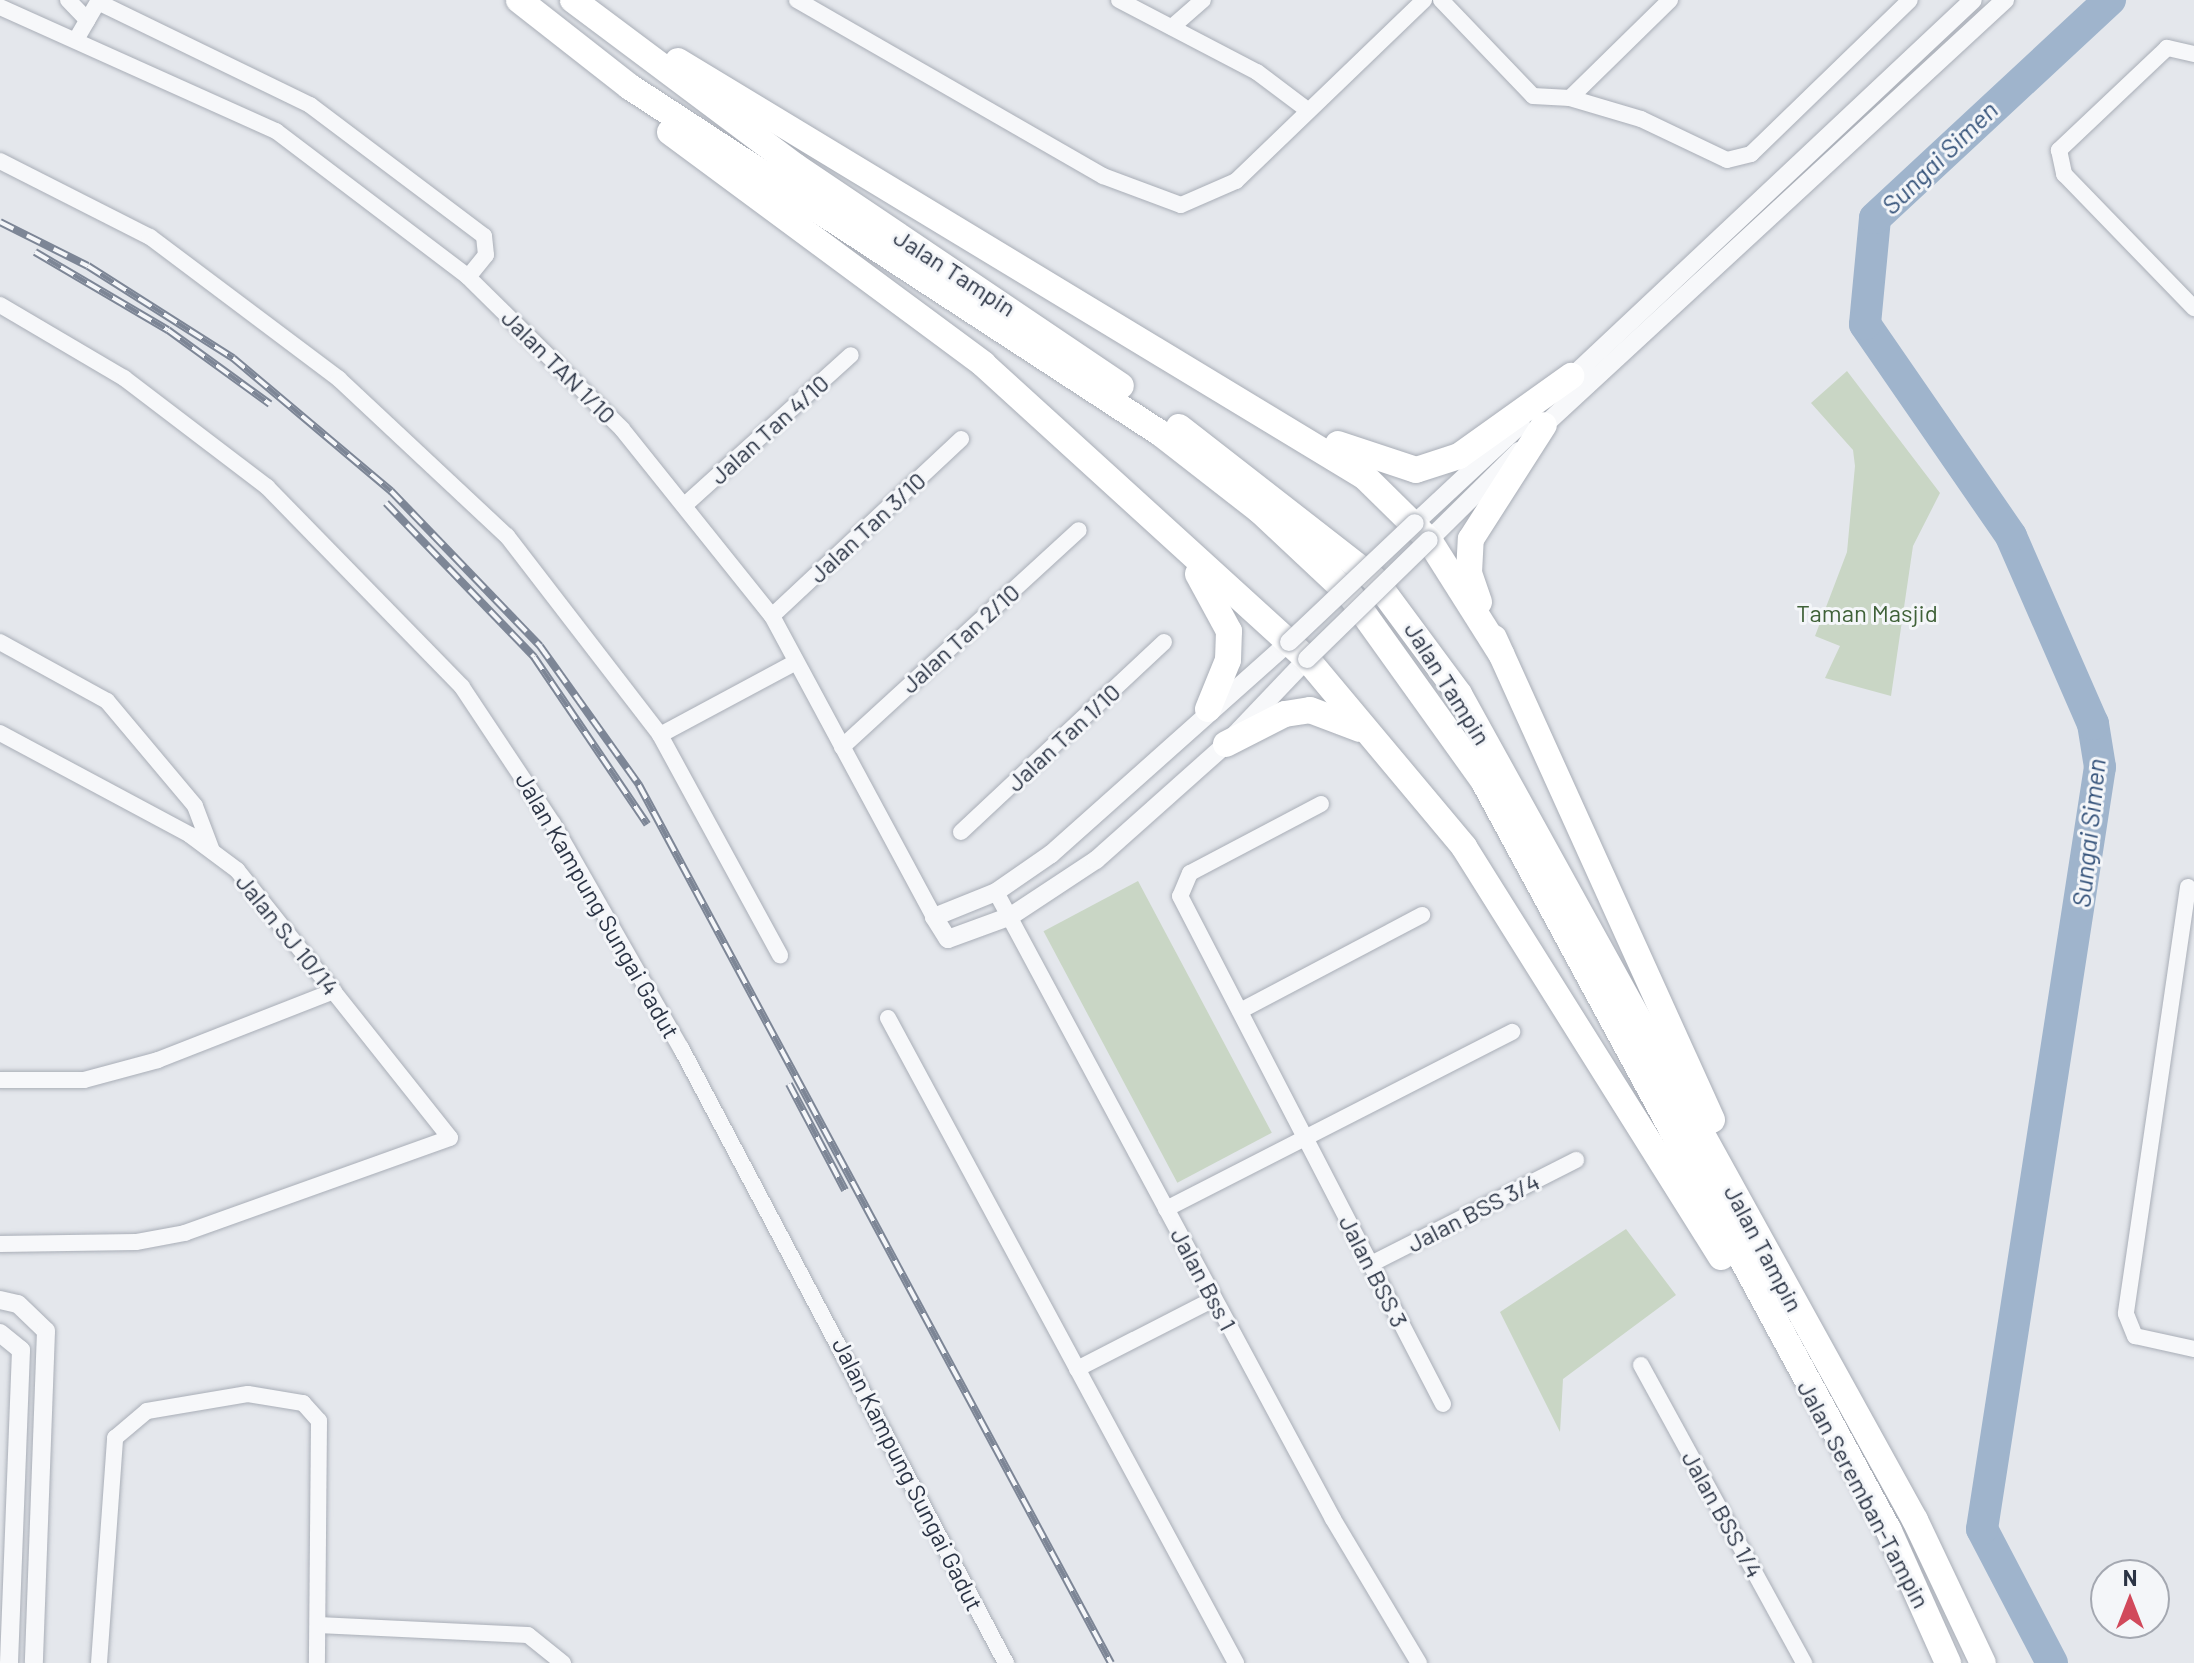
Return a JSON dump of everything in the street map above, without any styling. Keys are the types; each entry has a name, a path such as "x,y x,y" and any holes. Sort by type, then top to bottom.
{"highway":[{"name":"Jalan Tampin","path":"519,0 630,87 1160,433 1333,576 1416,679 1484,782 1646,1074 1774,1327"},
{"name":"Jalan Tampin","path":"573,0 795,166 1269,490 1374,579 1459,694 1915,1520 1983,1663"},
{"path":"617,34 660,50 1259,407 1365,477 1422,532 1501,654"},
{"path":"630,87 724,177 983,364 1298,650 1464,847 1722,1258 1774,1327"},
{"path":"1259,407 1380,463 1416,470 1459,456 1571,376"},
{"path":"1544,425 1496,493 1470,548 1469,573 1501,654 1754,1207 1760,1240"},
{"path":"1151,515 1218,600 1229,631 1228,660 1208,709"},
{"path":"1226,744 1285,714 1310,710 1336,715 1376,739"},
{"name":"Jalan Seremban-Tampin","path":"1774,1327 1889,1531 1948,1663"}],"street":[{"path":"68,0 87,20"},
{"path":"797,0 989,114 1165,203 1181,205 1236,181 1305,108 1424,0"},
{"path":"1119,0 1257,72 1305,108"},
{"path":"1172,27 1203,0"},
{"path":"1441,0 1533,96 1570,98 1641,119 1704,153 1727,160 1751,154 1910,0"},
{"path":"1570,98 1670,0"},
{"path":"1422,532 1571,376 1973,0"},
{"path":"1298,650 1208,709 1103,812 996,892 934,917 956,941 1011,916 1096,860 1226,744 1298,650 1422,532 1544,425 2005,0"},
{"path":"77,38 99,1 310,105 484,236 486,255 468,277"},
{"name":"Jalan TAN 1/10","path":"0,7 77,38 276,131 468,277 686,504 772,616 794,663 934,917"},
{"path":"2194,54 2167,48 2059,150 2064,174 2194,308"},
{"path":"0,161 150,237 339,379 507,536 660,735 780,955"},
{"path":"1783,177 1797,191"},
{"name":"Jalan Kampung Sungai Gadut","path":"0,305 124,378 267,487 462,687 553,824 681,1048 1006,1663"},
{"name":"Jalan Tan 4/10","path":"686,504 851,355"},
{"name":"Jalan Tan 3/10","path":"772,616 961,439"},
{"name":"Jalan Tan 2/10","path":"842,747 1079,530"},
{"path":"0,642 107,701 195,806 212,851"},
{"name":"Jalan Tan 1/10","path":"961,832 1164,642"},
{"path":"660,735 794,663"},
{"name":"Jalan SJ 10/14","path":"0,733 212,851 237,870 450,1138 185,1233 136,1242 0,1244"},
{"name":"Jalan BSS 3","path":"1321,804 1181,884 1180,896 1443,1404"},
{"path":"2188,887 2126,1314 2135,1336 2194,1349"},
{"name":"Jalan Bss 1","path":"996,892 1214,1299 1419,1663"},
{"path":"1240,1011 1422,915"},
{"path":"0,1080 84,1080 143,1064 334,991"},
{"path":"888,1018 1236,1663"},
{"path":"1166,1209 1512,1032"},
{"name":"Jalan BSS 3/4","path":"1371,1264 1576,1160"},
{"path":"1077,1369 1214,1299"},
{"path":"0,1300 18,1304 46,1331 34,1663"},
{"path":"0,1333 21,1350 9,1663"},
{"name":"Jalan BSS 1/4","path":"1641,1365 1804,1663"},
{"path":"99,1663 115,1438 147,1411 280,1394 303,1403 319,1421 317,1663"},
{"path":"318,1625 528,1635 563,1663"}],"green space":[{"name":"Taman Masjid","path":"1847,371 1940,493 1913,546 1891,696 1825,678 1840,646 1815,636 1847,552 1855,466 1853,450 1811,403"},
{"path":"1138,881 1272,1133 1177,1183 1044,931"},
{"path":"1626,1229 1676,1295 1563,1379 1560,1432 1500,1312"}],"waterway":[{"name":"Sungai Simen","path":"2052,1663 1982,1529 2100,767 2093,724 2011,536 1865,324 1875,218 2110,0"}],"railway":[{"path":"0,222 88,266 233,358 391,491 540,646 639,785 1111,1663"},
{"path":"35,252 168,330 270,404"},
{"path":"386,503 534,657 647,824"},
{"path":"789,1084 845,1190"}]}
